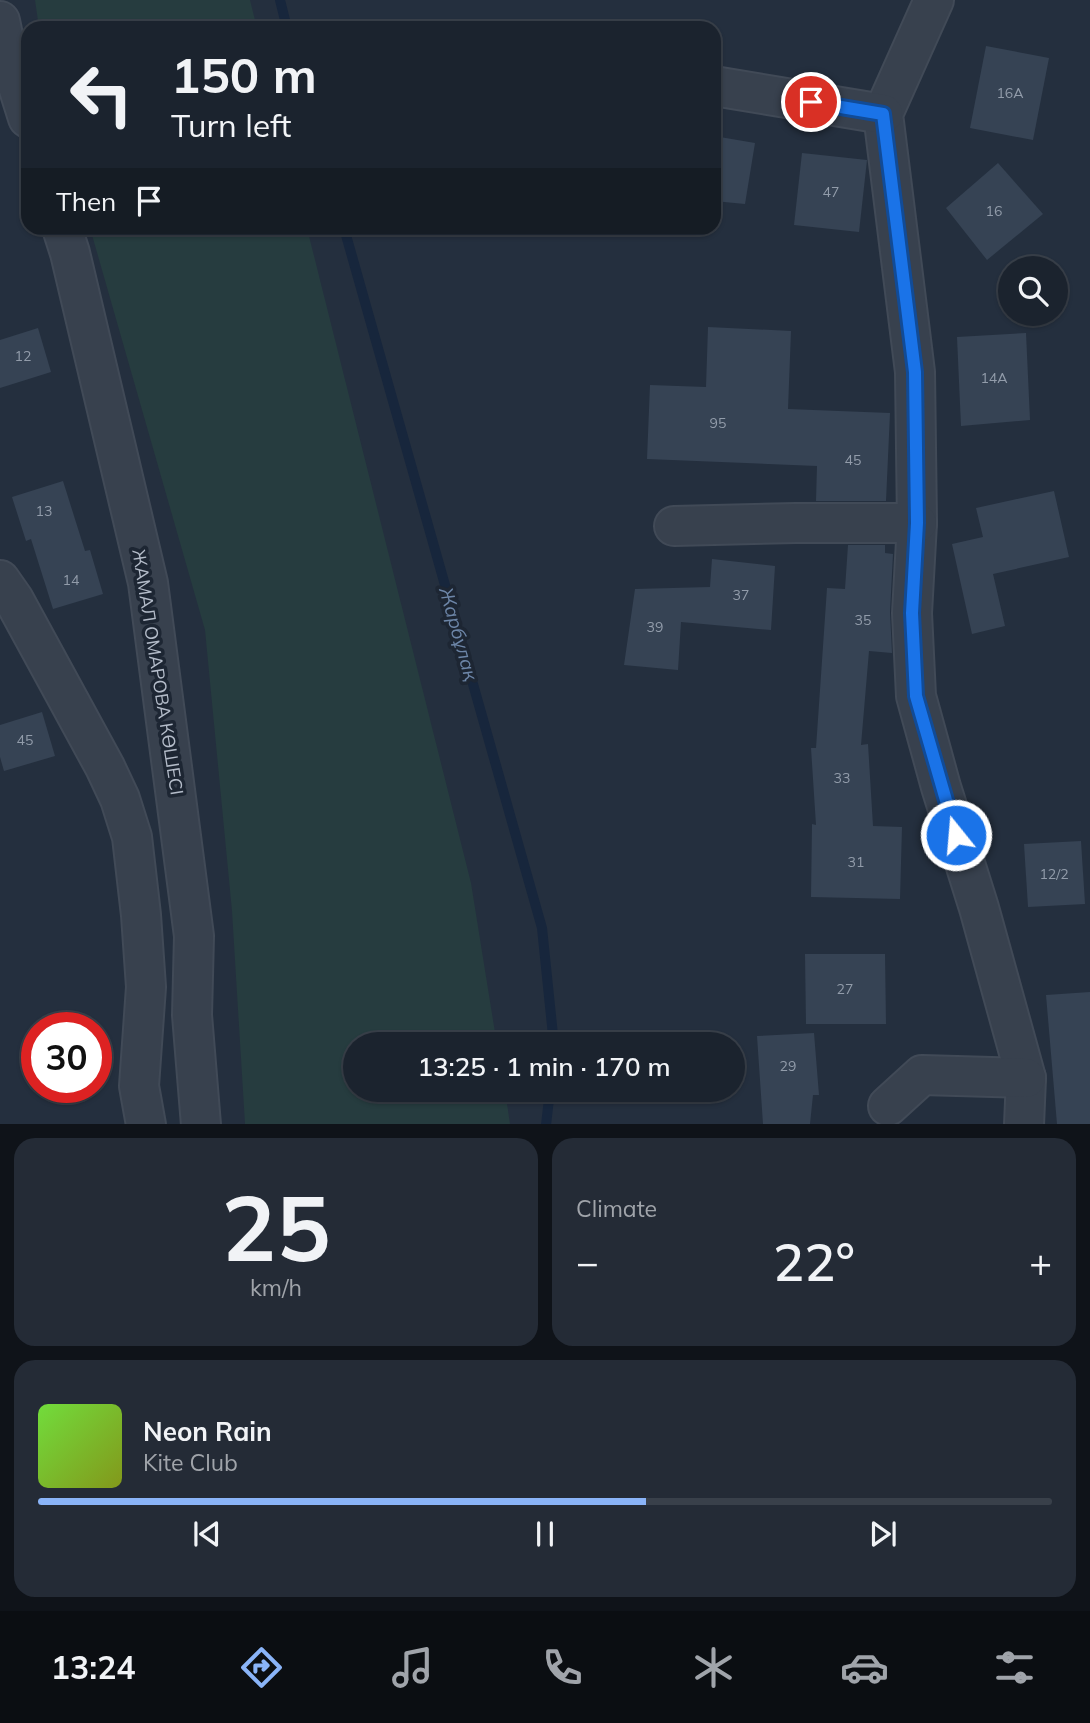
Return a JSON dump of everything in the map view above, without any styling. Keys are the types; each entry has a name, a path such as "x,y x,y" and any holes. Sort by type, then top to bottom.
{"street":[{"path":"934,0 883,114 915,372 917,523 912,613 916,696 1026,1078 1024,1124"},
{"path":"0,20 21,96"},
{"path":"721,87 883,114"},
{"name":"ЖАМАЛ ОМАРОВА КӨШЕСІ","path":"64,235 148,583 194,936 192,1015 201,1124"},
{"path":"674,526 917,523"},
{"path":"0,580 14,600 105,767 120,799 132,837 146,986 139,1086 146,1124"},
{"path":"888,1106 922,1075 1026,1078"}],"green space":[{"path":"35,0 250,0 255,21 38,21"},
{"path":"92,235 309,235 471,883 495,1032 343,1032 343,1102 507,1102 510,1124 245,1124 232,911 205,630"}],"building":[{"path":"986,46 1049,58 1033,140 970,128"},
{"path":"721,137 755,143 745,204 721,202"},
{"path":"802,153 867,160 859,232 794,225"},
{"path":"998,163 1043,214 987,260 946,208"},
{"path":"708,327 791,331 788,409 890,413 886,501 816,501 817,466 647,459 650,385 706,387"},
{"path":"38,328 51,372 0,388 0,340"},
{"path":"1026,333 1030,420 961,426 957,337"},
{"path":"63,481 85,551 90,550 103,594 53,609 31,539 26,541 12,497"},
{"path":"1054,491 1069,557 993,574 1005,626 972,634 952,544 983,537 976,508"},
{"path":"848,545 885,545 885,553 893,554 890,612 892,653 869,651 861,745 868,744 873,826 902,827 900,899 811,897 812,824 816,825 811,748 816,748 827,588 845,589"},
{"path":"712,559 775,566 771,630 681,622 678,670 624,665 635,589 710,587"},
{"path":"42,712 55,756 4,771 0,757 0,725"},
{"path":"1081,841 1085,904 1028,907 1024,844"},
{"path":"805,954 885,954 886,1024 806,1024"},
{"path":"1090,992 1090,1124 1057,1124 1046,995"},
{"path":"814,1033 819,1095 813,1095 810,1124 763,1124 757,1036"}],"waterway":[{"name":"Жарбұлақ","path":"280,0 285,21"},
{"name":"Жарбұлақ","path":"346,235 542,928 553,1032"},
{"name":"Жарбұлақ","path":"546,1124 549,1102"}],"route":[{"path":"811,102 883,114 915,372 917,523 912,613 916,696 956,835"}]}
